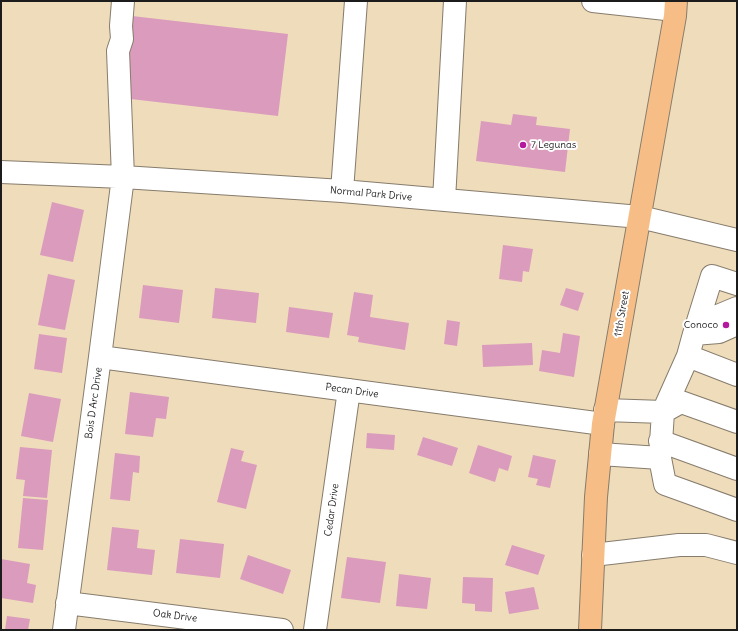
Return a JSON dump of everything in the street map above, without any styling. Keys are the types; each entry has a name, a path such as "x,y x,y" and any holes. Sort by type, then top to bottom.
{"main road":[{"name":"11th Street","path":"590,630 596,497 604,417 640,216 675,5"}],"street":[{"name":"Bois D Arc Drive","path":"64,630 123,176 118,51 122,39 121,26 123,1"},
{"path":"342,191 356,1"},
{"path":"444,200 455,1"},
{"path":"593,1 675,5"},
{"name":"Normal Park Drive","path":"1,172 123,176 342,191 640,216 737,240"},
{"path":"737,284 712,276 688,356 663,412 660,449 665,484 737,510"},
{"path":"694,334 713,318 737,308"},
{"path":"694,334 719,332 737,324"},
{"path":"688,356 737,375"},
{"name":"Pecan Drive","path":"100,357 349,390 604,417 663,412"},
{"name":"Cedar Drive","path":"315,630 349,390"},
{"path":"663,412 681,402 737,422"},
{"path":"600,454 660,449 737,469"},
{"path":"593,555 679,545 706,546 737,553"},
{"name":"Oak Drive","path":"67,603 282,630"}],"building":[{"path":"132,16 288,34 278,116 122,98"},
{"name":"7 Legunas","path":"513,114 537,117 536,125 570,129 565,172 476,161 481,121 511,125"},
{"path":"52,202 84,210 73,262 40,255"},
{"path":"503,245 533,249 529,272 523,271 522,282 499,279"},
{"path":"48,274 75,280 65,330 38,325"},
{"path":"143,285 183,290 179,323 139,318"},
{"path":"215,288 259,293 256,323 212,318"},
{"path":"566,288 584,293 578,311 560,305"},
{"path":"354,292 373,295 370,317 409,323 405,350 358,342 359,337 347,335"},
{"path":"289,307 333,313 329,338 286,332"},
{"path":"447,320 460,322 457,346 444,344"},
{"path":"563,333 580,336 574,377 539,371 542,350 560,353"},
{"path":"39,334 67,338 62,373 34,369"},
{"path":"532,343 533,365 483,367 482,345"},
{"path":"130,392 169,397 166,419 156,418 153,437 125,434"},
{"path":"29,393 61,399 53,442 21,436"},
{"path":"367,433 395,435 394,450 366,448"},
{"path":"423,437 458,448 452,466 417,455"},
{"path":"478,445 512,456 508,471 499,468 495,482 469,473"},
{"path":"20,447 52,450 47,498 23,496 25,480 16,479"},
{"path":"231,448 244,451 241,461 257,465 246,509 217,502"},
{"path":"115,453 140,456 139,473 133,472 130,501 110,499"},
{"path":"533,455 556,460 550,488 536,485 538,479 528,477"},
{"path":"23,498 48,500 43,550 18,548"},
{"path":"112,527 139,530 137,548 155,550 152,575 107,570"},
{"path":"180,539 224,544 220,578 176,573"},
{"path":"512,545 545,555 538,575 505,565"},
{"path":"248,555 291,570 283,594 240,579"},
{"path":"347,557 386,562 380,603 341,598"},
{"path":"1,559 30,564 27,583 36,585 33,603 1,598"},
{"path":"399,574 431,578 427,609 396,606"},
{"path":"463,577 493,578 492,612 475,611 475,604 462,603"},
{"path":"534,587 539,609 509,614 505,592"},
{"path":"7,616 30,619 28,630 5,630"}],"place":[{"name":"7 Legunas","path":"523,145"},
{"name":"Conoco","path":"726,325"}]}
